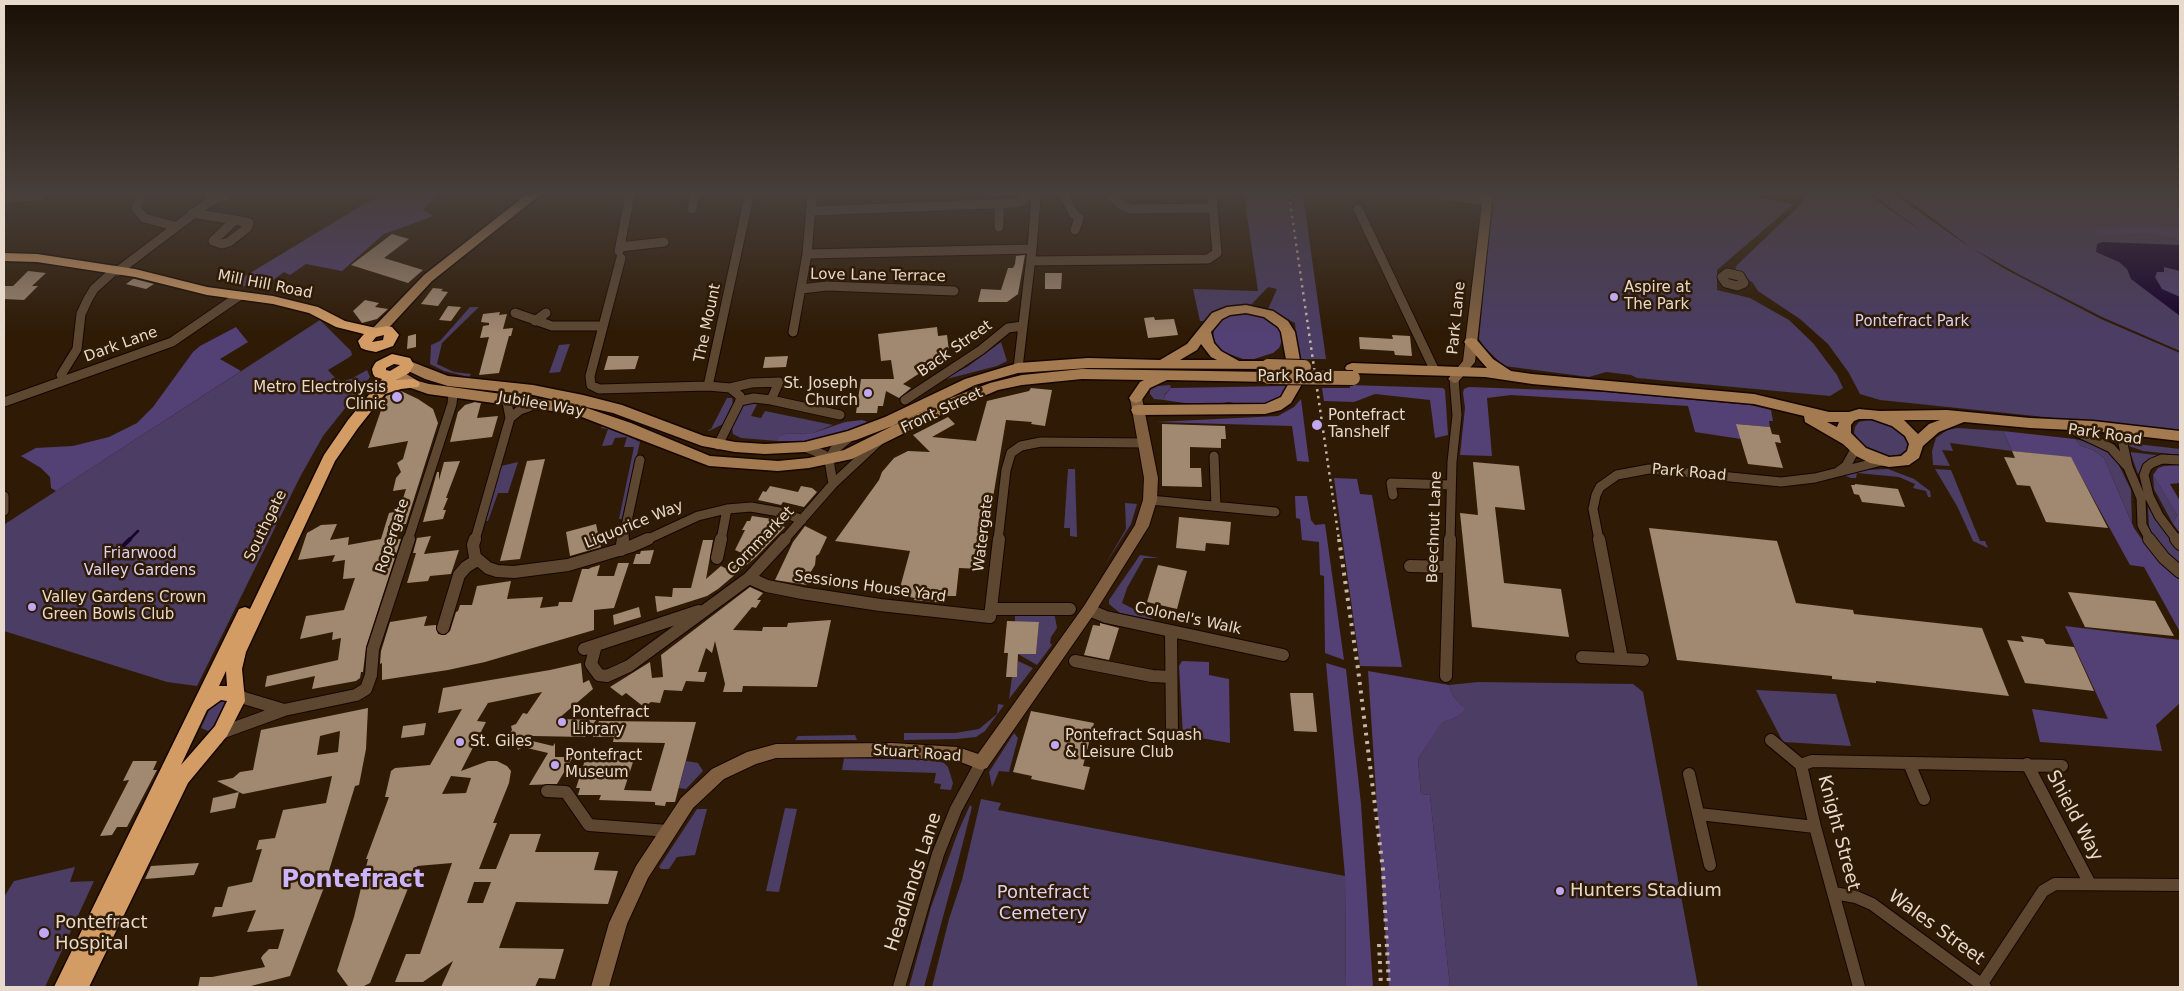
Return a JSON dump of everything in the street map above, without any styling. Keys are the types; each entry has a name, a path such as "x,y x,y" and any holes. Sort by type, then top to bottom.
{"highway":[{"name":"Mill Hill Road","path":"4,257 37,258 116,270 239,296 299,306 313,310 341,324 376,331 387,330 392,335"},
{"name":"Mill Hill Road","path":"341,324 352,336 366,345"},
{"path":"376,331 368,336 366,345 372,358 392,369 392,335"},
{"path":"366,345 384,345 392,335"},
{"name":"Southgate","path":"78,987 182,778 218,734 232,710 236,693 234,669 238,652 329,459 353,424 380,392 392,369"},
{"name":"Southgate","path":"64,987 322,455 392,369"},
{"path":"380,392 400,384 413,384"},
{"path":"202,704 218,693 236,693"},
{"path":"189,730 193,737 200,740 218,734"}],"main road":[{"path":"376,331 438,270 475,241"},
{"path":"392,335 402,305"},
{"path":"1137,404 1145,385 1192,347 1205,332 1212,319 1227,311 1246,309 1262,312 1279,320 1286,328 1292,360"},
{"path":"1205,332 1208,344 1216,354 1239,371"},
{"path":"1470,345 1488,362 1508,374"},
{"name":"Front Street","path":"718,445 765,449 805,447 851,436 890,421 970,382 1018,368 1082,363 1164,370 1239,371"},
{"path":"1006,384 1014,377 1018,368 1038,377"},
{"name":"Jubilee Way","path":"392,369 413,384 453,394 502,398 575,409 610,420 692,456 709,461"},
{"name":"Jubilee Way","path":"392,369 448,381 533,390 583,400 616,409 679,434 718,445"},
{"name":"Park Road","path":"1352,373 1438,369 1481,380 1532,379 1746,398 1829,417 1849,417 1865,413 1880,415 1948,415 1960,418 2093,426 2127,435 2180,445"},
{"name":"Front Street","path":"709,461 748,465 799,464 829,460 864,448 948,405 1006,384 1038,377 1082,374 1110,375 1164,370"},
{"name":"Park Road","path":"1239,371 1508,374 1532,379"},
{"path":"1110,375 1127,384 1137,404"},
{"path":"1137,404 1265,409 1276,406 1286,400 1295,384"},
{"name":"Park Road","path":"1786,406 1868,456 1882,461 1896,462 1910,458 1914,454 1916,444 1914,438 1904,427 1880,415"},
{"path":"1849,417 1844,425 1851,444"},
{"name":"Park Road","path":"1916,444 1934,428 1960,418"},
{"name":"Park Road","path":"2030,423 2077,432 2180,436"},
{"path":"692,456 704,455 718,445 721,453 726,458 748,465"}],"street":[{"path":"61,375 77,349 81,314 94,289 154,241"},
{"path":"622,241 590,376 591,385 599,389 708,386 730,388 751,383 779,382 771,400"},
{"name":"The Mount","path":"708,386 739,241"},
{"path":"793,332 808,241"},
{"path":"1018,368 1033,241"},
{"path":"1031,261 1208,259 1217,254 1216,241"},
{"path":"1374,241 1438,369 1461,362 1470,345"},
{"name":"Park Lane","path":"1459,374 1469,362 1482,241"},
{"path":"620,252 664,242"},
{"path":"807,254 1032,249"},
{"name":"Love Lane Terrace","path":"801,289 827,286 954,291"},
{"name":"Dark Lane","path":"4,402 172,342 239,296"},
{"path":"515,313 552,326 603,326"},
{"path":"534,321 546,313"},
{"name":"Back Street","path":"905,400 974,355 1008,328 1023,326"},
{"name":"Beechnut Lane","path":"1446,676 1452,462 1459,374"},
{"path":"718,445 740,401 740,396 730,388"},
{"name":"Ropergate","path":"284,710 356,695 366,689 371,675 372,654 376,639 452,404 453,394"},
{"path":"443,628 459,575 466,567 477,560 473,552 474,540 510,418 507,402 502,398"},
{"path":"740,401 754,398 771,400 840,415"},
{"path":"510,418 520,410 541,403"},
{"name":"Stuart Road","path":"600,987 623,910 642,872 687,803 708,781 737,763 764,753 817,750 892,750 958,754 981,763 1089,610 1134,542 1147,514 1150,500 1150,472 1137,404"},
{"path":"2077,432 2111,448 2128,467 2141,498 2141,520 2149,538 2164,558 2180,572"},
{"path":"2127,435 2128,467"},
{"path":"829,460 839,444 851,436"},
{"name":"Cornmarket","path":"596,646 591,664 595,676 610,675 629,666 684,627 703,610 749,578 828,493 833,484 878,441"},
{"name":"Watergate","path":"990,613 1006,470 1011,453 1021,446 1041,442 1145,443"},
{"path":"1838,471 1846,466 1851,444"},
{"path":"805,447 818,451 829,460 833,484"},
{"path":"1214,456 1216,506"},
{"path":"2180,460 2162,459 2152,463 2147,467 2144,475 2144,485 2149,496 2160,516 2180,544"},
{"path":"621,550 640,460"},
{"name":"Park Road","path":"1622,659 1593,509 1600,487 1617,474 1643,469 1681,471 1780,482 1815,478 1882,461"},
{"path":"1392,495 1391,483 1452,485"},
{"path":"4,496 4,511"},
{"path":"1150,500 1275,512"},
{"name":"Liquorice Way","path":"477,560 488,568 497,571 514,572 568,565 621,550 698,516 727,509 751,507 785,513 802,520"},
{"path":"717,558 727,509"},
{"path":"1410,566 1449,567"},
{"name":"Sessions House Yard","path":"749,578 776,589 880,605 990,613"},
{"name":"Cornmarket","path":"584,649 703,610"},
{"name":"Colonel's Walk","path":"1089,610 1106,617 1283,655"},
{"path":"990,613 1062,612"},
{"path":"1171,631 1172,734"},
{"path":"1582,658 1643,660"},
{"path":"1075,661 1152,676 1171,677"},
{"path":"236,693 250,700 284,710"},
{"path":"218,734 284,710"},
{"path":"1771,740 1801,765"},
{"name":"Knight Street","path":"1859,987 1802,778 1801,765 1812,761 2062,766"},
{"name":"Headlands Lane","path":"899,987 938,854 956,809 981,763"},
{"path":"1909,763 1924,798"},
{"name":"Shield Way","path":"2027,764 2090,884"},
{"path":"1689,774 1710,865"},
{"path":"547,791 566,792 589,825 668,831"},
{"path":"1699,814 1815,827"},
{"path":"1983,986 2043,891 2055,884 2180,885"},
{"name":"Wales Street","path":"1834,893 1856,897 1872,904 1983,986"}],"green space":[{"path":"1251,241 1309,241 1326,359 1298,359 1295,323 1268,309 1277,289 1268,287 1251,305 1224,307 1216,311 1206,321 1200,321 1193,289 1258,291"},
{"name":"Aspire at The Park","path":"1489,241 1751,241 1717,270 1717,290 1750,298 1789,320 1813,343 1837,375 1843,388 1830,396 1637,378 1631,375 1606,372 1589,377 1504,366 1484,347 1479,339"},
{"name":"Pontefract Park","path":"1762,241 1962,241 2003,268 2101,319 2180,353 2180,431 1880,400 1860,394 1849,373 1828,344 1800,319 1758,291 1753,283 1735,270 1737,265"},
{"path":"1963,241 2180,241 2180,351 2102,317 1972,248"},
{"path":"470,307 479,307 442,343 437,364 454,372 471,374 469,377 444,371 430,364 431,345 440,341"},
{"name":"Friarwood Valley Gardens","path":"320,320 351,351 352,355 328,370 336,379 342,381 351,379 367,370 370,377 323,436 300,477 197,686 167,682 4,631 5,524"},
{"path":"1001,342 1007,361 997,366 939,381 967,367"},
{"path":"570,344 560,372 549,373 559,345"},
{"path":"1170,385 1171,388 1165,394 1164,400 1154,399 1150,394 1150,390 1157,386"},
{"path":"727,398 732,398 733,404 723,424 709,431 708,430 711,429"},
{"path":"750,402 757,404 751,416 761,418 765,411 833,425 813,433 785,434 779,437 778,441 741,438 733,434 732,428 741,407"},
{"path":"1876,420 1896,427 1908,440 1909,447 1907,452 1892,457 1871,452 1863,446 1854,433 1855,427 1859,422"},
{"path":"603,425 640,442 622,519 619,519 634,447 624,447 627,437 615,438 612,445 602,446 608,429 601,428"},
{"path":"1957,428 2003,431 2012,451 1950,443 1953,451 1942,450 1950,466 1933,465 1932,451 1936,438 1947,430"},
{"path":"2075,439 2095,444 2113,456 2117,461 2131,490 2132,523 2104,458 2093,450 2081,446"},
{"path":"2128,443 2180,449 2180,455 2143,451 2129,446"},
{"path":"2130,452 2164,456 2147,462 2138,474"},
{"path":"518,462 508,493 498,493 488,521 485,521 501,466"},
{"path":"1068,469 1075,469 1077,537 1070,536 1070,528 1064,528"},
{"path":"1888,469 1914,479 1930,491 1931,497 1928,497 1926,491 1913,488 1915,484 1899,477 1857,473 1856,478 1851,478 1843,475 1866,470"},
{"path":"1935,469 1951,470 1980,541 1985,541 1988,548 1973,541 1957,506"},
{"path":"2153,475 2177,515 2173,524 2154,489"},
{"path":"1125,503 1137,504 1131,524 1105,565 1126,529"},
{"path":"2148,507 2180,551 2180,567 2156,541 2149,527"},
{"path":"1140,555 1159,558 1144,558 1127,588 1122,603 1155,620 1120,613 1109,604 1109,600"},
{"path":"1015,615 1054,615 1055,617 1057,628 1051,637 1050,643 1052,645 1037,665 1018,654 1036,654 1039,622 1015,622"},
{"path":"1018,661 1033,668 1009,699 1012,677 1017,677"},
{"name":"Hunters Stadium","path":"1478,682 1633,684 1643,692 1698,987 1450,987 1430,795 1421,794 1418,759 1442,721 1457,717 1462,706 1453,696 1449,685"},
{"path":"1756,690 1836,694 1851,746 1783,742"},
{"path":"229,697 215,728 208,731 201,728 214,699"},
{"path":"998,704 1004,705 985,731 976,737 904,740 904,733 955,733 979,729 997,714"},
{"path":"1014,733 1018,738 1009,772 999,771 992,787 989,772"},
{"path":"855,735 857,740 795,740 798,736"},
{"path":"844,758 934,760 944,763 948,767 953,783 951,790 940,789 941,784 934,783 936,773 842,770"},
{"path":"686,761 698,763 703,771 686,789 679,788"},
{"name":"Pontefract Cemetery","path":"981,799 1001,803 998,810 1345,876 1346,987 932,987 949,919 962,880"},
{"path":"970,805 972,807 924,987 909,987 931,907 958,832"},
{"path":"785,808 797,809 779,892 766,891"},
{"path":"697,809 707,809 695,855 677,857 669,869 661,869 659,867"},
{"name":"Pontefract Hospital","path":"75,867 70,882 94,881 45,987 4,987 4,897 14,881"}],"shaded area":[{"path":"303,241 376,241 342,271 306,264 290,275 284,272 261,289 232,284"},
{"path":"2102,242 2180,245 2180,271 2164,267 2164,272 2157,272 2155,277 2162,289 2180,297 2180,316 2131,279 2127,269 2119,262 2096,252 2097,244"},
{"path":"2164,267 2179,269 2180,297 2162,289 2155,277 2157,272"},
{"path":"1247,313 1269,319 1282,333 1282,341 1279,348 1273,353 1254,359 1243,359 1224,352 1217,346 1213,338 1214,330 1218,323 1225,317"},
{"path":"236,327 248,342 220,359 241,371 56,491 51,488 50,477 41,468 21,456 36,448 73,446 109,437 137,423 153,407 193,352 200,346"},
{"path":"1350,385 1443,388 1445,390 1448,435 1435,438 1430,400 1375,394 1354,402 1324,401 1322,388 1350,388"},
{"path":"1285,386 1286,395 1277,402 1248,406 1229,402 1205,406 1164,400 1165,395 1171,388"},
{"path":"1469,387 1608,392 1750,405 1771,410 1773,421 1769,421 1770,427 1737,424 1741,439 1695,432 1688,406 1511,395 1487,398 1492,456 1460,455 1465,408 1463,393 1464,389"},
{"path":"1301,399 1309,462 1297,461 1292,426 1156,422 1278,416 1294,407"},
{"path":"862,420 868,422 869,425 840,435 810,441 778,441 778,437 785,434 813,433 845,422"},
{"path":"2003,431 2075,439 2081,446 2093,450 2104,458 2134,528 2161,564 2180,580 2180,632 2144,567 2130,565 2071,458 2012,451"},
{"path":"2180,465 2180,483 2170,484 2180,501 2180,533 2173,524 2177,515 2153,475 2158,468"},
{"path":"1334,478 1357,479 1360,494 1372,495 1402,667 1360,666"},
{"path":"1295,496 1307,496 1311,520 1315,525 1325,524 1344,660 1325,653 1324,576 1320,575 1319,542 1302,540 1300,519 1296,518"},
{"path":"2065,626 2180,640 2180,703 2156,725 2162,751 2040,742 2032,709 2108,719"},
{"path":"1182,661 1209,662 1209,675 1229,679 1230,743 1183,735 1179,666"},
{"path":"1326,663 1346,669 1361,804 1373,987 1346,987 1345,876"},
{"path":"1368,671 1449,685 1453,696 1465,709 1457,717 1442,722 1418,759 1421,794 1430,795 1450,987 1389,987"}],"building":[{"path":"382,241 406,241 384,258 423,270 408,283 351,265"},
{"path":"1025,255 1018,294 1007,302 978,302 981,289 1001,290 1008,268 1013,268 1016,256"},
{"path":"28,271 46,273 32,286 38,286 24,300 4,299 4,286 13,286"},
{"path":"1045,273 1062,273 1061,289 1045,289"},
{"path":"133,279 154,284 146,289 126,284"},
{"path":"433,288 443,289 441,291 448,292 438,306 421,304"},
{"path":"365,300 379,303 375,307 388,309 377,319 362,323 353,311"},
{"path":"448,306 461,307 451,321 439,320"},
{"path":"500,312 499,315 507,314 503,329 513,328 499,373 479,375 489,337 480,338 483,326 489,325 489,323 481,322 483,314"},
{"path":"1154,317 1155,320 1174,319 1178,335 1148,338 1144,318"},
{"path":"937,327 938,336 947,335 949,350 940,351 942,360 922,363 923,371 903,384 911,388 899,398 886,391 883,406 878,406 877,413 856,413 861,379 894,379 891,360 881,361 878,334"},
{"path":"416,334 416,347 407,349 408,336"},
{"path":"1392,335 1410,336 1412,356 1395,355 1394,351 1360,349 1359,337 1393,339"},
{"path":"608,356 639,356 635,369 604,370"},
{"path":"788,356 786,367 763,368 765,357"},
{"path":"1031,388 1052,390 1045,426 1031,424 1032,422 1006,420 981,569 959,568 956,596 946,596 945,603 914,600 915,598 898,595 910,551 835,541 879,480 882,472 894,458 908,451 930,452 913,435 948,417 955,424 932,437 976,441 987,401 1029,391"},
{"path":"401,391 433,409 438,423 406,524 388,526 389,540 401,539 366,647 363,672 361,672 360,678 356,681 312,689 315,676 265,687 267,676 338,660 341,638 332,640 333,632 300,639 306,616 344,610 355,578 343,579 345,560 332,562 335,555 298,560 307,533 321,525 337,524 330,540 349,537 348,545 381,539 389,513 399,511 406,489 393,491 396,478 401,472 397,463 403,459 408,441 368,448 386,396"},
{"path":"475,402 481,403 477,418 498,416 492,437 450,442 458,412 465,405"},
{"path":"1162,424 1225,426 1226,439 1221,439 1221,448 1190,447 1190,468 1201,468 1202,487 1162,486"},
{"path":"1736,424 1770,427 1772,434 1779,435 1781,443 1775,442 1783,468 1748,464"},
{"path":"2012,451 2071,457 2108,528 2046,522 2030,486 2017,485 2004,457 2015,458"},
{"path":"545,459 520,559 500,561 527,461"},
{"path":"460,461 446,498 448,498 443,510 446,510 443,519 423,522 437,472 439,472 439,480 444,462"},
{"path":"1473,462 1519,466 1525,510 1495,507 1504,583 1561,589 1569,637 1472,627 1460,513 1478,515"},
{"path":"1851,485 1898,489 1905,507 1862,502 1859,495 1854,494"},
{"path":"770,486 798,492 801,486 812,488 817,492 804,507 783,502 781,505 758,500 763,491 766,492"},
{"path":"752,516 779,520 777,524 785,527 756,557 718,589 707,596 657,612 655,596 672,597 673,588 691,588 703,540 713,540 706,579 721,566 729,570 746,555 735,550 745,530 742,530"},
{"path":"1179,517 1231,522 1229,545 1206,543 1205,551 1176,548"},
{"path":"596,524 601,547 570,556 566,532"},
{"path":"805,526 827,537 819,554 816,556 815,565 807,578 809,581 807,585 775,580 793,542"},
{"path":"1649,528 1777,541 1796,603 1853,610 1854,614 1982,628 2009,696 1876,681 1876,683 1832,679 1832,676 1677,660"},
{"path":"431,536 424,554 459,550 451,574 430,576 428,581 407,583 416,553 413,553 417,538"},
{"path":"654,550 650,564 633,564 636,554 640,554 641,551"},
{"path":"618,563 629,563 614,608 594,610 594,630 485,662 448,670 382,680 381,651 390,622 427,616 424,626 436,625 438,634 445,635 450,631 460,605 472,605 477,586 511,581 507,599 543,597 540,608 558,606 559,602 572,602 582,569 589,569 600,565 597,576 614,576"},
{"path":"1158,565 1187,571 1177,609 1147,602"},
{"path":"750,587 763,593 757,600 761,600 756,608 752,607 733,630 762,631 763,627 787,627 788,623 831,620 817,687 743,686 742,692 723,692 725,684 715,641 712,653 706,648 698,672 707,672 704,682 686,681 682,691 664,690 660,703 651,702 644,707 626,693 622,696 610,687 650,662 652,678 663,677 661,655"},
{"path":"2068,592 2155,601 2174,636 2085,627"},
{"path":"639,607 641,617 614,625 613,615"},
{"path":"1007,621 1039,622 1036,654 1018,654 1017,677 1006,677 1008,653 1004,653"},
{"path":"1100,623 1119,628 1109,660 1084,655 1093,625 1100,626"},
{"path":"2021,636 2043,639 2046,644 2074,647 2094,691 2025,683 2007,640 2024,642"},
{"path":"581,663 583,683 589,680 593,689 558,719 596,720 585,737 533,736 532,741 553,746 555,743 555,757 573,757 557,784 529,785 548,753 523,747 518,750 516,745 504,742 512,730 511,726 516,724 523,713 527,714 542,692 488,703 477,721 486,722 461,771 488,761 497,761 507,766 511,771 509,783 493,823 497,823 479,869 496,869 510,834 541,834 535,852 599,852 594,870 618,871 608,904 516,902 499,948 564,949 555,979 539,978 535,987 441,987 453,961 423,982 395,982 406,954 420,954 452,863 417,866 370,983 364,986 348,986 337,971 354,917 368,859 366,859 389,797 385,797 391,771 395,768 430,765 462,709 438,713 443,688","holes":["451,776 471,778 466,793 442,794","474,882 491,882 483,903 467,903"]},
{"path":"1290,693 1313,693 1317,732 1294,731"},
{"path":"368,708 366,749 359,785 355,786 323,890 290,976 247,987 198,987 200,977 212,977 265,967 261,958 263,955 269,949 278,949 284,929 247,932 256,910 212,917 215,907 222,907 228,887 252,882 262,849 256,850 259,840 275,838 283,810 326,803 332,776 243,794 217,781 233,778 240,772 253,770 261,730","holes":["340,731 338,752 317,755 320,736"]},
{"name":"Pontefract Squash & Leisure Club","path":"1031,711 1094,723 1083,766 1090,767 1084,790 1031,779 1032,776 1013,772"},
{"path":"599,721 696,722 675,802 666,802 665,806 655,805 655,802 599,800 601,795 578,795 580,788 576,788 586,757 634,759 624,790 651,791 665,743 613,742 614,737 593,737"},
{"path":"426,723 424,735 401,738 403,726"},
{"path":"133,761 157,761 153,770 157,770 127,827 117,827 112,835 100,836 129,780 123,781"},
{"path":"239,792 235,808 210,813 213,798"},
{"path":"199,863 194,875 145,879 151,866"}],"waterway":[{"path":"107,562 138,531"}],"railway":[{"path":"1296,241 1339,540"},
{"path":"1339,539 1358,669 1383,870 1389,987"},
{"path":"1379,944 1381,987"}],"place":[{"name":"Aspire at The Park","path":"1614,297"},
{"name":"St. Joseph Church","path":"868,393"},
{"name":"Metro Electrolysis Clinic","path":"397,397"},
{"name":"Pontefract Tanshelf","path":"1317,425"},
{"name":"Valley Gardens Crown Green Bowls Club","path":"32,607"},
{"name":"Pontefract Library","path":"562,722"},
{"name":"St. Giles","path":"460,742"},
{"name":"Pontefract Squash & Leisure Club","path":"1055,745"},
{"name":"Pontefract Museum","path":"555,765"},
{"name":"Hunters Stadium","path":"1560,891"},
{"name":"Pontefract Hospital","path":"44,933"}],"district":[{"name":"Pontefract","path":"353,881"}]}
